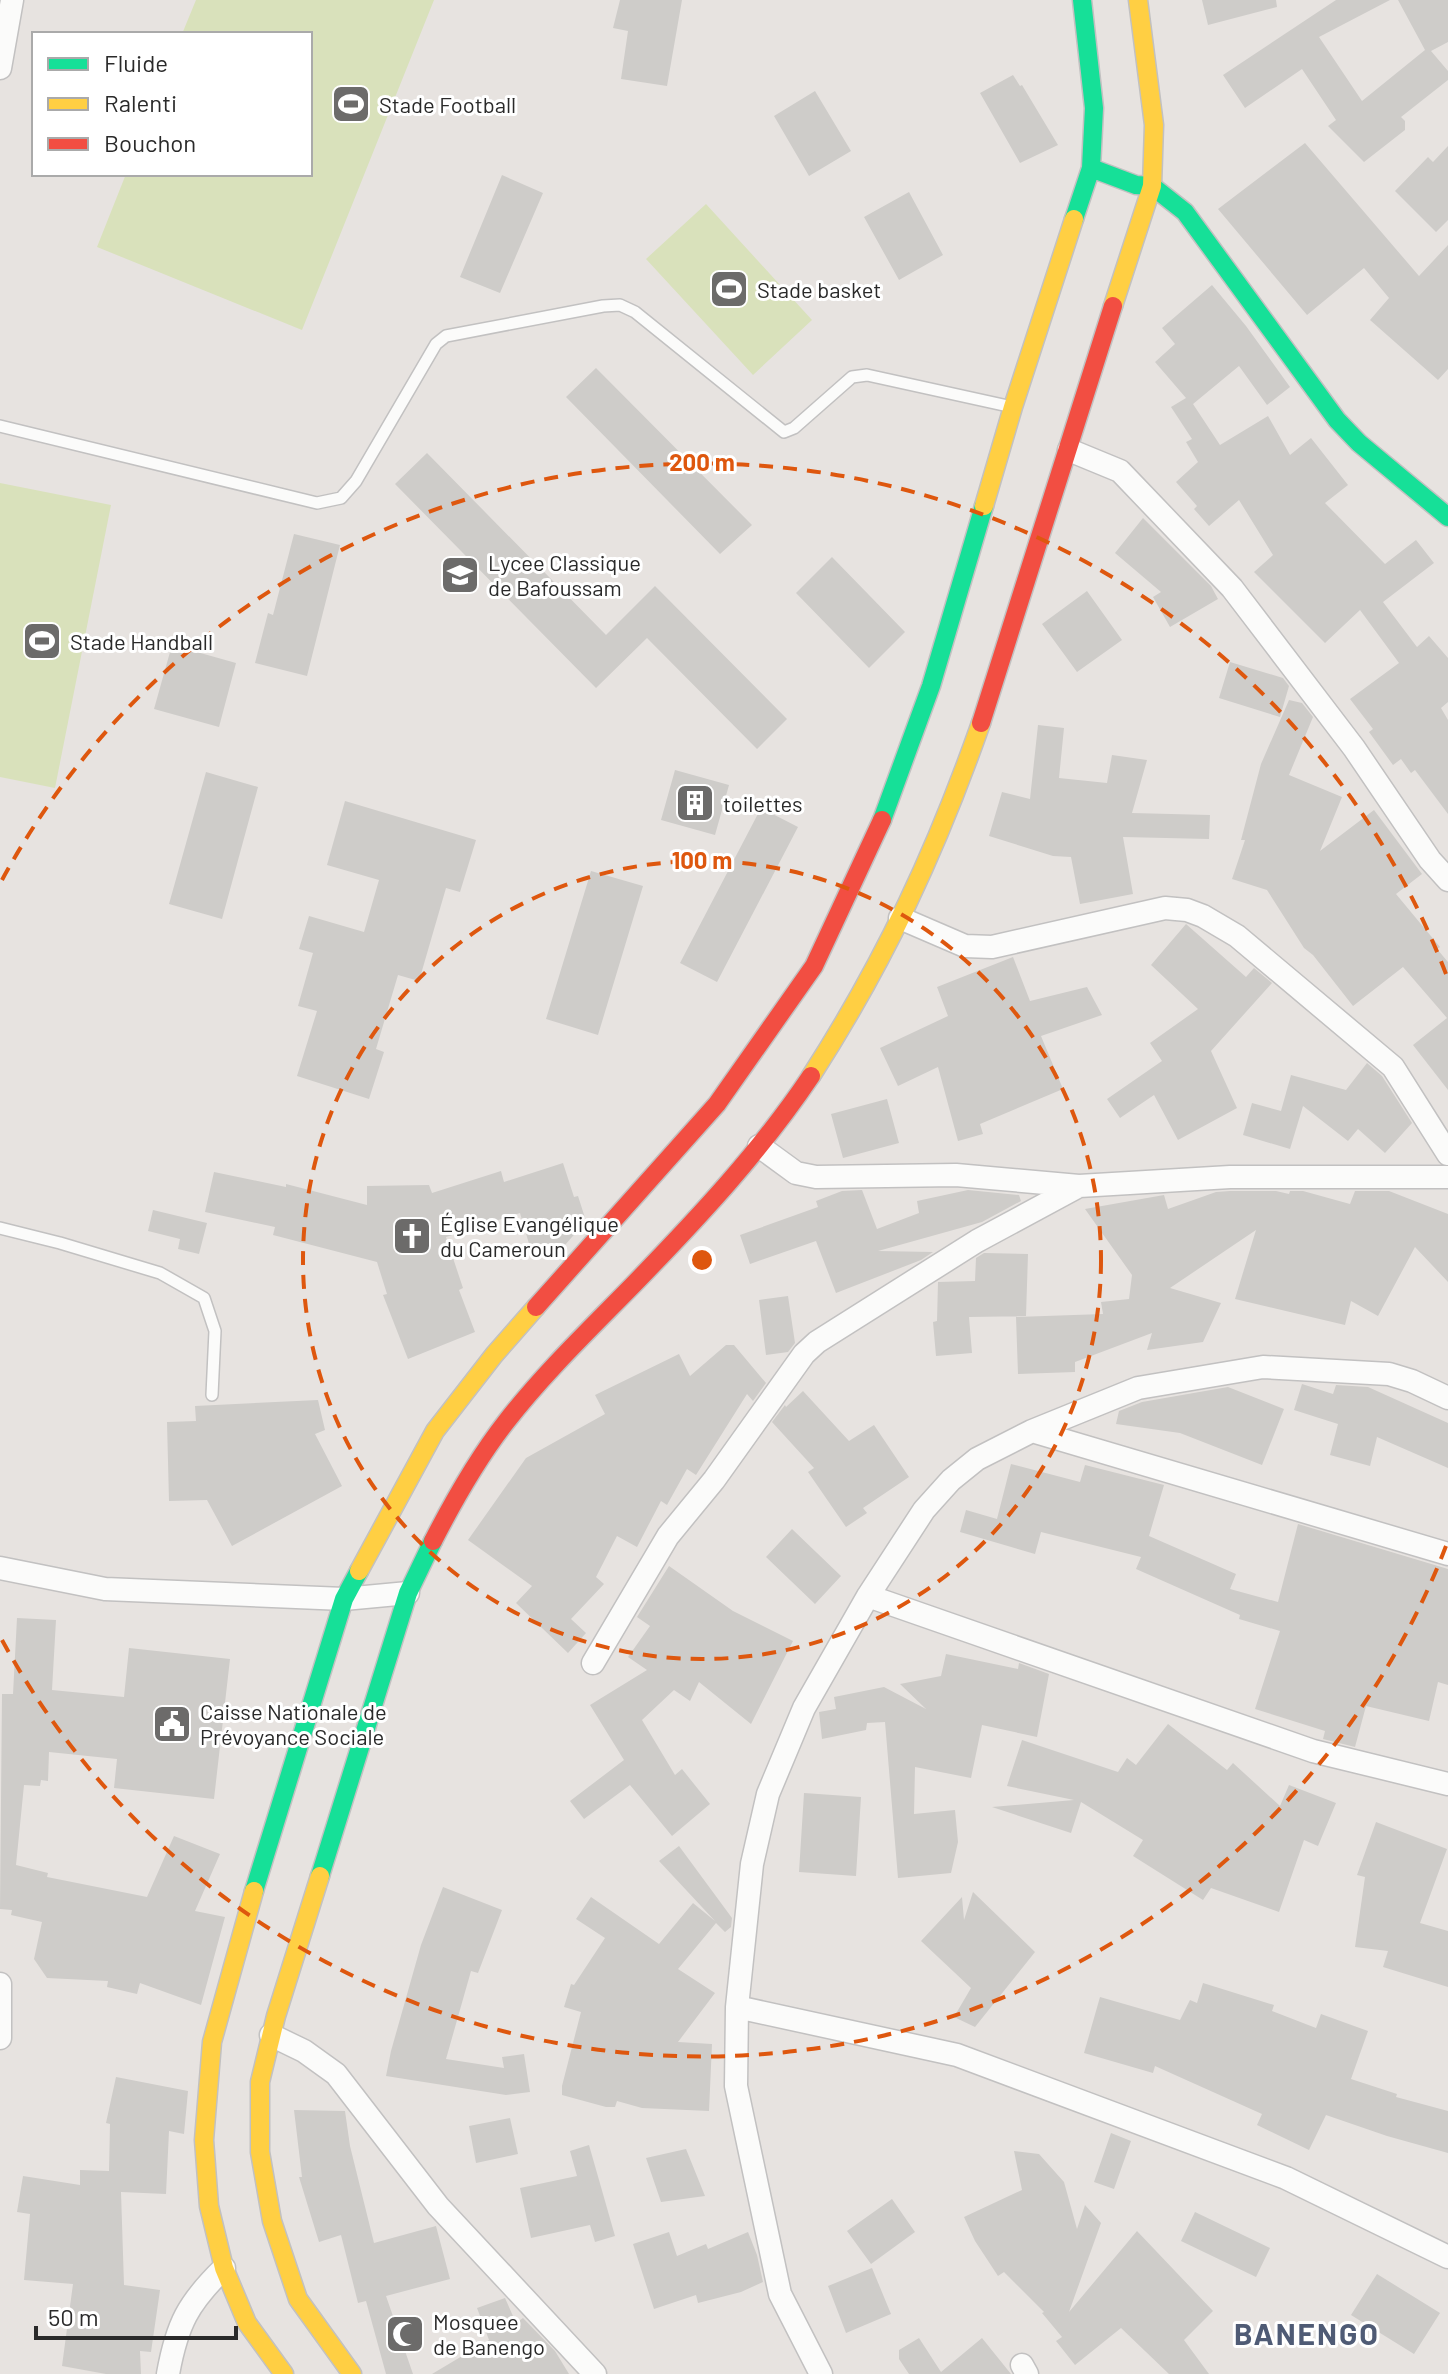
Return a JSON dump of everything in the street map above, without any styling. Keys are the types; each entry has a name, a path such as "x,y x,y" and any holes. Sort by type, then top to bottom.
{"main road":[{"path":"284,2374 247,2323 224,2268 209,2206 204,2140 212,2042 241,1934 344,1599 435,1431 494,1355 717,1104 814,966 882,821 931,686 1013,407 1091,168 1094,108 1082,0"},
{"path":"352,2374 298,2299 272,2221 260,2152 260,2082 271,2035 408,1593 438,1530 474,1466 523,1401 691,1225 759,1146 808,1081 866,988 936,844 990,694 1152,186 1154,125 1138,0"},
{"path":"1091,168 1136,185 1152,186 1185,212 1337,420 1359,443 1448,517"}],"street":[{"path":"0,68 12,0"},
{"path":"1069,450 1120,471 1232,588 1354,748 1430,860 1448,880"},
{"path":"900,918 965,946 992,947 1165,908 1187,910 1203,916 1237,936 1393,1067 1448,1154"},
{"path":"759,1146 796,1173 816,1177 956,1175 1079,1186 1230,1177 1448,1177"},
{"path":"593,1663 668,1536 714,1480 804,1354 817,1342 977,1241 1079,1186"},
{"path":"821,2374 780,2294 736,2086 737,2007 752,1864 768,1794 804,1708 868,1596 924,1510 951,1480 977,1459 1032,1431 1138,1388 1263,1367 1389,1374 1448,1398"},
{"path":"1032,1431 1448,1554"},
{"path":"0,1568 105,1589 344,1599 408,1593"},
{"path":"868,1596 1313,1751 1448,1784"},
{"path":"0,1984 0,2038"},
{"path":"737,2007 957,2055 1286,2178 1448,2257"},
{"path":"271,2035 304,2051 336,2074 438,2206 595,2374"},
{"path":"168,2374 174,2340 197,2295 224,2268"}],"lane":[{"path":"0,426 317,503 341,498 356,481 436,344 446,336 620,305 635,312 784,432 794,428 852,377 867,375 1013,407"},
{"path":"0,1228 160,1273 204,1298 215,1331 212,1395"}],"green space":[{"name":"Stade Football","path":"196,0 434,0 302,330 97,247 125,176 312,176 312,32 183,32"},
{"name":"Stade basket","path":"706,204 812,320 753,375 646,259"},
{"name":"Stade Handball","path":"0,483 111,505 55,788 0,777"}],"building":[{"path":"620,0 682,0 667,86 621,79 628,31 613,28"},
{"path":"1202,0 1276,0 1277,7 1208,25"},
{"path":"1336,0 1390,0 1319,37 1362,101 1425,50 1398,0 1448,0 1448,42 1431,51 1448,71 1448,80 1401,117 1405,121 1405,130 1364,162 1328,126 1336,120 1302,69 1245,108 1223,75"},
{"path":"1013,75 1058,145 1020,163 980,93"},
{"path":"815,91 851,151 809,176 774,116"},
{"path":"1305,143 1419,276 1448,245 1448,369 1438,380 1370,320 1389,298 1364,268 1307,315 1218,209"},
{"path":"1448,146 1448,220 1436,232 1395,191 1428,157 1433,162"},
{"path":"502,175 543,193 500,293 460,277"},
{"path":"909,192 943,255 899,280 864,217"},
{"path":"1212,285 1290,387 1267,405 1239,366 1193,404 1220,445 1268,416 1290,455 1311,438 1348,485 1325,503 1385,564 1416,540 1434,563 1383,602 1417,647 1429,636 1448,658 1448,702 1441,708 1448,720 1448,814 1415,770 1411,773 1401,759 1393,765 1369,732 1373,729 1350,699 1399,663 1360,610 1325,643 1254,572 1273,555 1239,500 1209,526 1194,509 1197,506 1176,482 1198,462 1186,442 1192,439 1171,407 1186,398 1155,362 1175,344 1162,328"},
{"path":"596,368 752,525 720,554 566,397"},
{"path":"427,453 606,635 655,586 787,719 757,749 647,638 596,688 395,484"},
{"path":"1143,518 1211,586 1218,599 1170,627 1153,597 1161,592 1115,553"},
{"path":"294,534 340,545 307,676 255,663 268,613 273,615"},
{"path":"832,557 905,632 869,668 796,593"},
{"path":"1087,591 1122,640 1077,672 1042,624"},
{"path":"172,645 236,663 219,727 154,709"},
{"path":"1230,662 1283,678 1289,686 1280,717 1219,698"},
{"path":"1289,700 1302,703 1313,717 1289,775 1342,797 1320,851 1374,810 1422,874 1396,894 1440,947 1437,949 1448,962 1448,1090 1413,1045 1447,1018 1403,967 1353,1006 1304,948 1267,890 1232,879 1245,840 1241,840 1261,764"},
{"path":"1038,725 1064,728 1059,778 1107,783 1112,755 1147,760 1132,813 1210,815 1209,839 1123,837 1133,894 1080,904 1071,857 1053,856 989,836 1002,792 1030,799"},
{"name":"toilettes","path":"675,770 729,785 715,835 661,820"},
{"path":"206,772 258,787 222,919 169,904"},
{"path":"345,801 476,840 460,892 446,888 419,981 398,975 376,1049 384,1052 369,1099 297,1076 317,1011 298,1006 313,953 299,949 309,916 364,932 379,880 327,865"},
{"path":"761,808 798,827 717,982 680,963"},
{"path":"591,871 643,886 598,1035 546,1019"},
{"path":"1186,924 1246,977 1254,968 1272,983 1211,1051 1237,1108 1178,1140 1154,1095 1120,1118 1107,1099 1162,1061 1150,1043 1198,1009 1151,965"},
{"path":"1013,957 1030,1001 1087,987 1102,1015 1041,1036 1063,1089 980,1124 983,1134 958,1141 938,1067 898,1086 880,1048 948,1016 937,987"},
{"path":"1367,1063 1382,1076 1412,1123 1385,1153 1358,1129 1348,1141 1303,1106 1290,1149 1243,1135 1252,1103 1281,1111 1291,1075 1346,1090"},
{"path":"887,1099 899,1143 843,1158 831,1114"},
{"path":"563,1163 586,1221 565,1245 532,1254 520,1213 446,1237 463,1288 459,1290 475,1332 408,1359 383,1295 387,1294 377,1262 273,1235 275,1227 205,1212 214,1172 286,1187 286,1184 367,1205 367,1186 429,1185 432,1193 501,1171 504,1182"},
{"path":"862,1190 877,1229 919,1213 917,1201 968,1190 1019,1195 1021,1201 982,1222 878,1251 933,1252 921,1260 836,1293 816,1241 750,1264 740,1235 818,1207 816,1201 842,1191"},
{"path":"1290,1191 1303,1191 1350,1204 1355,1191 1389,1191 1448,1214 1448,1282 1415,1247 1378,1316 1351,1301 1345,1325 1235,1299 1256,1230 1170,1288 1221,1303 1203,1342 1147,1350 1152,1333 1075,1362 1075,1372 1018,1374 1016,1317 1103,1314 1101,1302 1129,1299 1132,1275 1085,1209 1164,1195 1168,1209 1216,1192 1289,1194"},
{"path":"153,1210 207,1223 199,1254 178,1249 180,1239 148,1231"},
{"path":"984,1253 1028,1254 1026,1316 969,1317 972,1353 936,1356 933,1322 937,1321 938,1282 975,1281 976,1258"},
{"path":"788,1296 795,1343 788,1352 766,1355 759,1300"},
{"path":"726,1345 734,1345 766,1383 753,1401 747,1394 696,1475 687,1469 667,1505 661,1501 637,1547 617,1536 596,1577 604,1584 571,1619 586,1633 568,1653 516,1603 532,1586 468,1540 526,1458 605,1414 595,1395 679,1354 690,1376"},
{"path":"1302,1384 1333,1394 1336,1385 1368,1387 1448,1423 1448,1468 1377,1437 1370,1466 1330,1455 1338,1424 1294,1410"},
{"path":"1228,1387 1284,1409 1262,1465 1180,1433 1116,1424 1119,1411 1142,1402"},
{"path":"803,1391 849,1441 874,1425 909,1477 863,1508 867,1513 846,1527 808,1472 814,1468 772,1422 785,1405"},
{"path":"318,1400 325,1430 315,1434 342,1486 232,1546 207,1500 169,1501 167,1422 196,1421 195,1406"},
{"path":"1011,1464 1080,1482 1085,1465 1164,1485 1149,1536 1236,1574 1230,1589 1278,1602 1298,1524 1448,1569 1448,1685 1438,1682 1429,1721 1366,1706 1355,1747 1323,1739 1325,1731 1255,1709 1280,1631 1239,1619 1240,1615 1136,1569 1141,1557 1041,1532 1035,1554 960,1532 966,1510 997,1519"},
{"path":"792,1529 841,1576 815,1604 766,1557"},
{"path":"669,1566 733,1611 793,1641 751,1724 699,1682 690,1701 674,1690 642,1720 675,1775 682,1769 710,1804 672,1836 630,1785 584,1819 570,1801 624,1760 590,1705 647,1670 628,1657 650,1626 637,1617"},
{"path":"17,1618 56,1620 52,1690 124,1697 129,1648 230,1659 214,1799 114,1788 117,1759 49,1752 48,1781 41,1780 40,1786 24,1785 16,1865 48,1873 47,1877 147,1897 174,1836 220,1854 195,1911 225,1917 201,2005 140,1983 137,1994 107,1987 108,1981 47,1978 34,1959 42,1922 11,1915 12,1910 0,1909 2,1694 13,1694"},
{"path":"946,1654 1018,1669 1019,1663 1049,1674 1037,1737 982,1725 971,1778 915,1767 914,1814 955,1810 958,1842 951,1873 898,1878 885,1722 867,1723 866,1730 822,1739 819,1712 836,1709 834,1697 884,1687 926,1709 900,1684 941,1676"},
{"path":"1168,1724 1227,1770 1233,1763 1280,1806 1289,1785 1336,1803 1318,1846 1304,1840 1279,1912 1211,1888 1203,1900 1133,1856 1143,1840 1081,1802 1071,1833 992,1807 1074,1800 1007,1786 1022,1740 1118,1772 1127,1758 1136,1765"},
{"path":"804,1793 861,1797 856,1876 799,1872"},
{"path":"1376,1822 1447,1849 1420,1923 1448,1931 1448,1987 1383,1967 1388,1951 1355,1947 1365,1877 1357,1875"},
{"path":"679,1846 732,1918 731,1927 725,1932 716,1923 678,1969 715,1993 678,2042 712,2044 709,2111 642,2108 617,2101 615,2107 606,2107 562,2095 581,2012 564,2007 571,1984 574,1985 605,1938 576,1919 591,1897 659,1944 693,1903 715,1921 659,1861"},
{"path":"443,1887 502,1910 478,1973 471,1971 446,2059 504,2068 502,2057 524,2054 530,2092 506,2095 386,2076 421,1945"},
{"path":"973,1892 1035,1952 975,2027 954,2017 971,1988 921,1941 962,1897 964,1920"},
{"path":"1203,1983 1274,2005 1272,2011 1316,2028 1321,2014 1368,2031 1351,2079 1397,2094 1396,2097 1448,2111 1448,2153 1326,2115 1309,2150 1257,2125 1262,2114 1155,2066 1153,2073 1084,2053 1100,1997 1180,2020 1190,2000 1197,2003"},
{"path":"116,2077 188,2091 184,2134 169,2131 166,2194 121,2192 124,2285 160,2290 151,2352 140,2351 141,2374 106,2374 62,2366 73,2284 24,2280 30,2214 17,2212 23,2176 80,2185 80,2170 109,2171 110,2124 106,2123"},
{"path":"294,2110 345,2111 350,2146 374,2243 436,2226 450,2279 386,2296 413,2374 386,2374 366,2301 358,2303 341,2235 319,2242 299,2177 302,2177"},
{"path":"510,2118 518,2154 476,2163 469,2126"},
{"path":"1111,2133 1131,2141 1114,2189 1094,2182"},
{"path":"589,2145 615,2236 595,2242 590,2225 531,2238 520,2188 577,2176 570,2151"},
{"path":"686,2149 705,2196 661,2202 646,2158"},
{"path":"1014,2151 1039,2154 1064,2182 1077,2229 1085,2205 1101,2223 1069,2312 1137,2231 1213,2311 1184,2340 1209,2374 1169,2374 1121,2328 1075,2365 1056,2341 1062,2337 1044,2312 1004,2272 998,2276 975,2241 964,2217 1022,2190"},
{"path":"892,2199 915,2232 871,2264 847,2231"},
{"path":"1195,2212 1270,2248 1256,2277 1181,2241"},
{"path":"669,2232 677,2256 706,2244 708,2249 748,2232 763,2282 741,2292 698,2303 696,2295 654,2309 633,2244"},
{"path":"872,2268 891,2314 846,2333 828,2286"},
{"path":"1377,2274 1440,2313 1414,2354 1351,2315"},
{"path":"505,2298 516,2323 523,2318 555,2351 569,2374 432,2374 489,2340 477,2308"},
{"path":"919,2338 941,2372 982,2338 1011,2374 909,2374 899,2359 899,2350"}],"traffic: fast":[{"path":"1074,219 1091,168 1094,108 1082,0"},
{"path":"1091,168 1136,185 1152,186 1185,212 1337,420 1359,443 1448,517"},
{"path":"882,820 931,686 984,506"},
{"path":"320,1876 408,1593 433,1541"},
{"path":"254,1891 344,1599 359,1571"}],"traffic: slow":[{"path":"1113,306 1152,186 1154,125 1138,0"},
{"path":"984,506 1074,219"},
{"path":"811,1076 838,1033 907,904 946,816 981,723"},
{"path":"359,1571 435,1431 536,1307"},
{"path":"320,1876 276,2016 260,2082 260,2152 272,2221 298,2299 352,2374"},
{"path":"254,1891 212,2042 204,2140 209,2206 224,2268 247,2323 284,2374"}],"traffic: jam":[{"path":"981,723 1113,306"},
{"path":"536,1307 717,1104 814,966 882,820"},
{"path":"433,1541 476,1465 521,1404 727,1184 811,1076"}],"place":[{"name":"Stade Football","path":"351,104"},
{"name":"Stade basket","path":"729,289"},
{"name":"Lycee Classique de Bafoussam","path":"460,575"},
{"name":"Stade Handball","path":"42,641"},
{"name":"toilettes","path":"695,803"},
{"name":"Église Evangélique du Cameroun","path":"412,1236"},
{"name":"Caisse Nationale de Prévoyance Sociale","path":"172,1724"},
{"name":"Mosquee de Banengo","path":"405,2334"}],"district":[{"name":"BANENGO","path":"1307,2333"}]}
